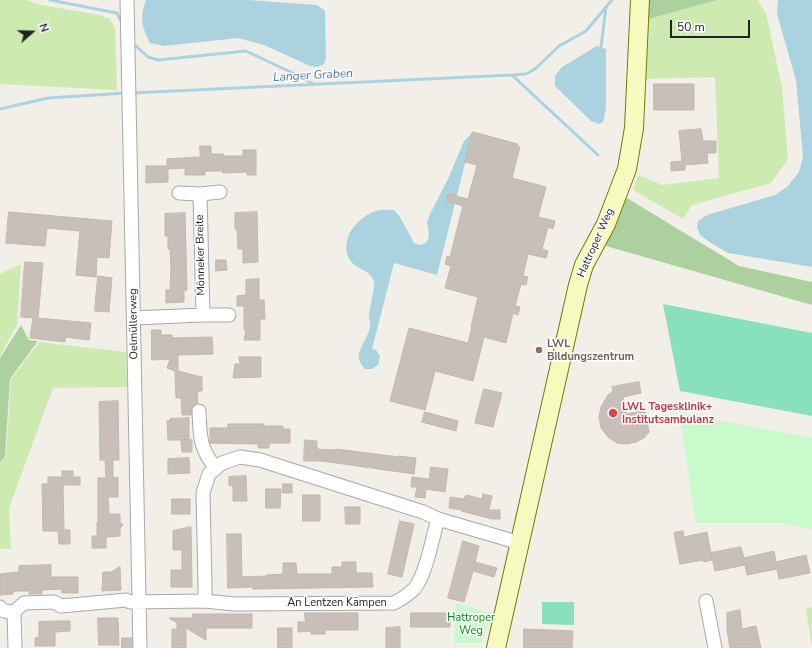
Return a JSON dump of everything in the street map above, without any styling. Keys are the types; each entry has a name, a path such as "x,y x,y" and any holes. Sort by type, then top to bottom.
{"main road":[{"name":"Hattroper Weg","path":"496,648 578,285 584,264 606,224 627,169 634,128 640,0"}],"street":[{"name":"Oelmüllerweg","path":"127,0 140,648"},
{"path":"179,193 200,194 220,192"},
{"name":"Mönneker Breite","path":"200,194 203,316"},
{"path":"134,318 229,315"},
{"path":"199,411 201,440 208,459 216,468"},
{"path":"204,602 203,494 209,474 222,463 240,457 260,460 423,512 438,519 520,543"},
{"name":"An Lentzen Kämpen","path":"14,612 24,603 54,602 61,606 96,604 107,601 126,600 130,602 204,602 234,604 394,603 404,598 414,589 421,577 438,519"},
{"path":"706,601 715,648"},
{"path":"0,607 4,611 14,612 15,648"}],"green space":[{"path":"0,0 27,0 37,4 100,15 110,19 115,29 117,90 0,84"},
{"path":"645,0 717,0 645,20"},
{"path":"717,0 758,0 766,14 782,87 788,159 771,183 692,205 683,219 633,190 638,175 662,185 719,178 715,77 642,79 645,20"},
{"path":"622,195 739,266 812,282 812,305 606,246"},
{"path":"21,264 17,325 0,356 0,274"},
{"path":"663,304 812,333 812,416 680,391"},
{"path":"21,325 29,340 38,341 10,379 5,457 0,462 0,358"},
{"path":"39,342 126,352 127,387 53,388 9,508 11,549 0,549 0,463 6,457 11,379"},
{"path":"679,413 812,438 812,529 780,523 696,523"},
{"path":"542,602 574,602 574,625 542,624"},
{"name":"Hattroper Weg","path":"456,603 491,613 482,643 454,643"},
{"path":"812,607 812,648 806,609"}],"water":[{"path":"146,0 248,0 317,5 325,11 326,58 324,64 318,67 310,66 264,45 238,38 164,46 150,43 142,22"},
{"path":"778,0 812,0 812,267 728,253 700,235 697,227 698,221 707,215 775,195 788,186 799,172 803,157 796,80 777,14"},
{"path":"597,46 606,49 606,109 603,122 599,124 591,121 555,86 555,76 562,67"},
{"path":"473,132 437,275 394,263 372,349 376,350 380,356 378,365 372,369 365,369 361,364 359,353 370,327 369,312 374,290 374,282 370,274 356,266 350,260 346,245 351,230 362,218 369,214 380,210 394,210 400,217 414,243 420,245 424,244 428,240 429,233 427,222 430,214 448,179 464,141"}],"building":[{"path":"654,84 694,84 694,110 654,110"},
{"path":"701,129 703,141 716,141 716,153 707,153 708,163 685,165 685,170 671,171 671,162 682,161 679,131"},
{"path":"473,132 518,144 517,147 520,147 512,178 546,187 538,217 555,221 553,229 548,227 542,249 548,251 546,258 528,254 523,276 528,277 526,285 521,284 515,306 520,307 518,315 513,313 506,343 484,337 473,381 435,371 425,410 390,401 409,328 468,343 478,297 445,288 451,266 445,264 447,256 450,257 463,206 446,201 448,194 468,199 477,165 465,162"},
{"path":"200,146 211,146 211,154 223,154 224,156 243,156 243,150 256,150 256,175 247,175 247,172 223,173 223,171 205,171 205,175 185,175 185,168 168,169 168,182 146,183 146,166 167,166 167,159 200,157"},
{"path":"9,212 112,221 109,258 97,257 96,277 76,275 80,231 47,228 45,246 6,243"},
{"path":"257,212 258,262 243,263 243,249 238,249 237,229 235,229 235,213"},
{"path":"185,213 187,290 184,290 184,302 166,303 166,290 170,290 171,266 170,249 168,249 168,236 165,236 165,214"},
{"path":"216,260 226,260 227,270 216,271"},
{"path":"25,262 43,263 38,318 91,323 89,340 65,337 65,342 30,338 33,318 21,317"},
{"path":"98,276 112,278 109,312 95,311"},
{"path":"259,279 259,300 264,300 265,319 260,319 260,340 244,340 246,330 244,330 244,306 237,306 237,296 246,295 246,280"},
{"path":"152,330 161,330 161,335 172,335 172,338 212,337 213,354 178,355 178,371 202,377 202,391 197,391 198,403 192,407 191,415 182,415 181,398 176,398 175,371 167,368 170,359 152,360"},
{"path":"239,357 261,357 261,377 233,378 235,364 240,364"},
{"name":"LWL Tagesklinik+ Institutsambulanz","path":"639,382 641,393 623,397 626,414 645,410 649,432 644,438 636,442 627,444 617,443 608,437 601,428 599,417 601,407 608,395 613,391 612,387"},
{"path":"484,389 502,393 493,427 475,423"},
{"path":"118,401 119,460 113,460 113,478 118,477 118,497 108,497 109,514 120,514 120,522 123,525 120,528 120,536 106,537 106,548 92,548 92,536 97,536 98,478 106,478 105,460 100,460 99,402"},
{"path":"425,412 458,421 456,431 422,422"},
{"path":"189,418 189,440 168,440 167,421 170,421 170,419"},
{"path":"228,424 264,424 264,426 283,426 283,429 290,429 290,443 269,443 269,448 258,448 258,444 210,443 210,428 228,428"},
{"path":"192,440 192,452 182,452 181,441"},
{"path":"305,440 317,441 317,449 337,449 416,458 414,474 322,461 304,461"},
{"path":"189,458 190,473 168,474 168,459"},
{"path":"431,467 448,469 445,492 426,489 425,498 415,497 417,487 411,487 412,477 429,479"},
{"path":"62,471 73,471 73,477 80,477 80,485 63,485 64,530 70,530 70,544 59,544 58,531 43,531 42,484 48,484 48,477 62,477"},
{"path":"246,476 247,501 233,501 233,485 229,486 229,477"},
{"path":"283,484 292,484 292,493 283,493"},
{"path":"266,489 281,489 280,508 266,508"},
{"path":"483,494 492,496 489,510 500,510 500,519 492,519 461,511 462,510 449,508 450,497 464,499 466,495 482,499"},
{"path":"303,495 320,495 320,521 303,521"},
{"path":"172,499 190,499 190,514 172,514"},
{"path":"345,507 360,507 360,524 346,524"},
{"path":"400,521 414,524 402,577 388,574"},
{"path":"191,527 192,587 171,587 171,570 182,570 182,550 173,550 173,531"},
{"path":"683,531 684,537 707,532 712,560 680,564 674,533"},
{"path":"227,534 241,534 242,577 283,574 283,563 296,563 297,574 332,574 332,567 342,567 342,562 356,562 356,573 372,573 373,587 228,588"},
{"path":"463,541 479,546 475,562 497,568 494,577 473,571 464,602 448,598"},
{"path":"741,547 744,558 774,551 776,562 806,555 810,573 779,579 777,569 747,575 745,565 715,571 711,553"},
{"path":"51,565 51,577 78,577 78,593 62,593 62,589 42,590 42,594 29,594 29,591 13,591 13,594 0,595 0,574 19,572 19,566"},
{"path":"120,567 121,590 102,591 103,572 111,572"},
{"path":"740,610 742,629 756,626 761,648 730,648 727,630 727,613"},
{"path":"305,613 358,613 358,630 325,630 325,634 311,634 311,631 298,632 298,622 305,622"},
{"path":"411,613 450,613 450,627 411,627"},
{"path":"193,614 252,614 252,628 206,628 206,640 186,628 186,648 172,648 172,629 177,629 177,623 169,618 193,618"},
{"path":"98,618 118,618 119,645 99,645"},
{"path":"70,621 70,631 55,632 55,646 35,646 35,638 39,637 39,622"},
{"path":"400,627 400,648 386,648 386,628"},
{"path":"278,628 292,628 292,648 278,648"},
{"path":"524,629 573,631 572,648 524,648"},
{"path":"122,638 132,638 132,648 122,648"}],"waterway":[{"path":"50,0 117,13 121,21"},
{"path":"512,75 526,74 535,69 559,46 586,31 612,0"},
{"path":"601,47 606,7"},
{"path":"136,46 148,57 158,60 246,51 313,84"},
{"name":"Langer Graben","path":"131,93 512,75 598,155"},
{"name":"Langer Graben","path":"0,109 48,98 126,93"}],"place":[{"name":"LWL Bildungszentrum","path":"539,350"},
{"name":"LWL Tagesklinik+ Institutsambulanz","path":"613,413"}]}
